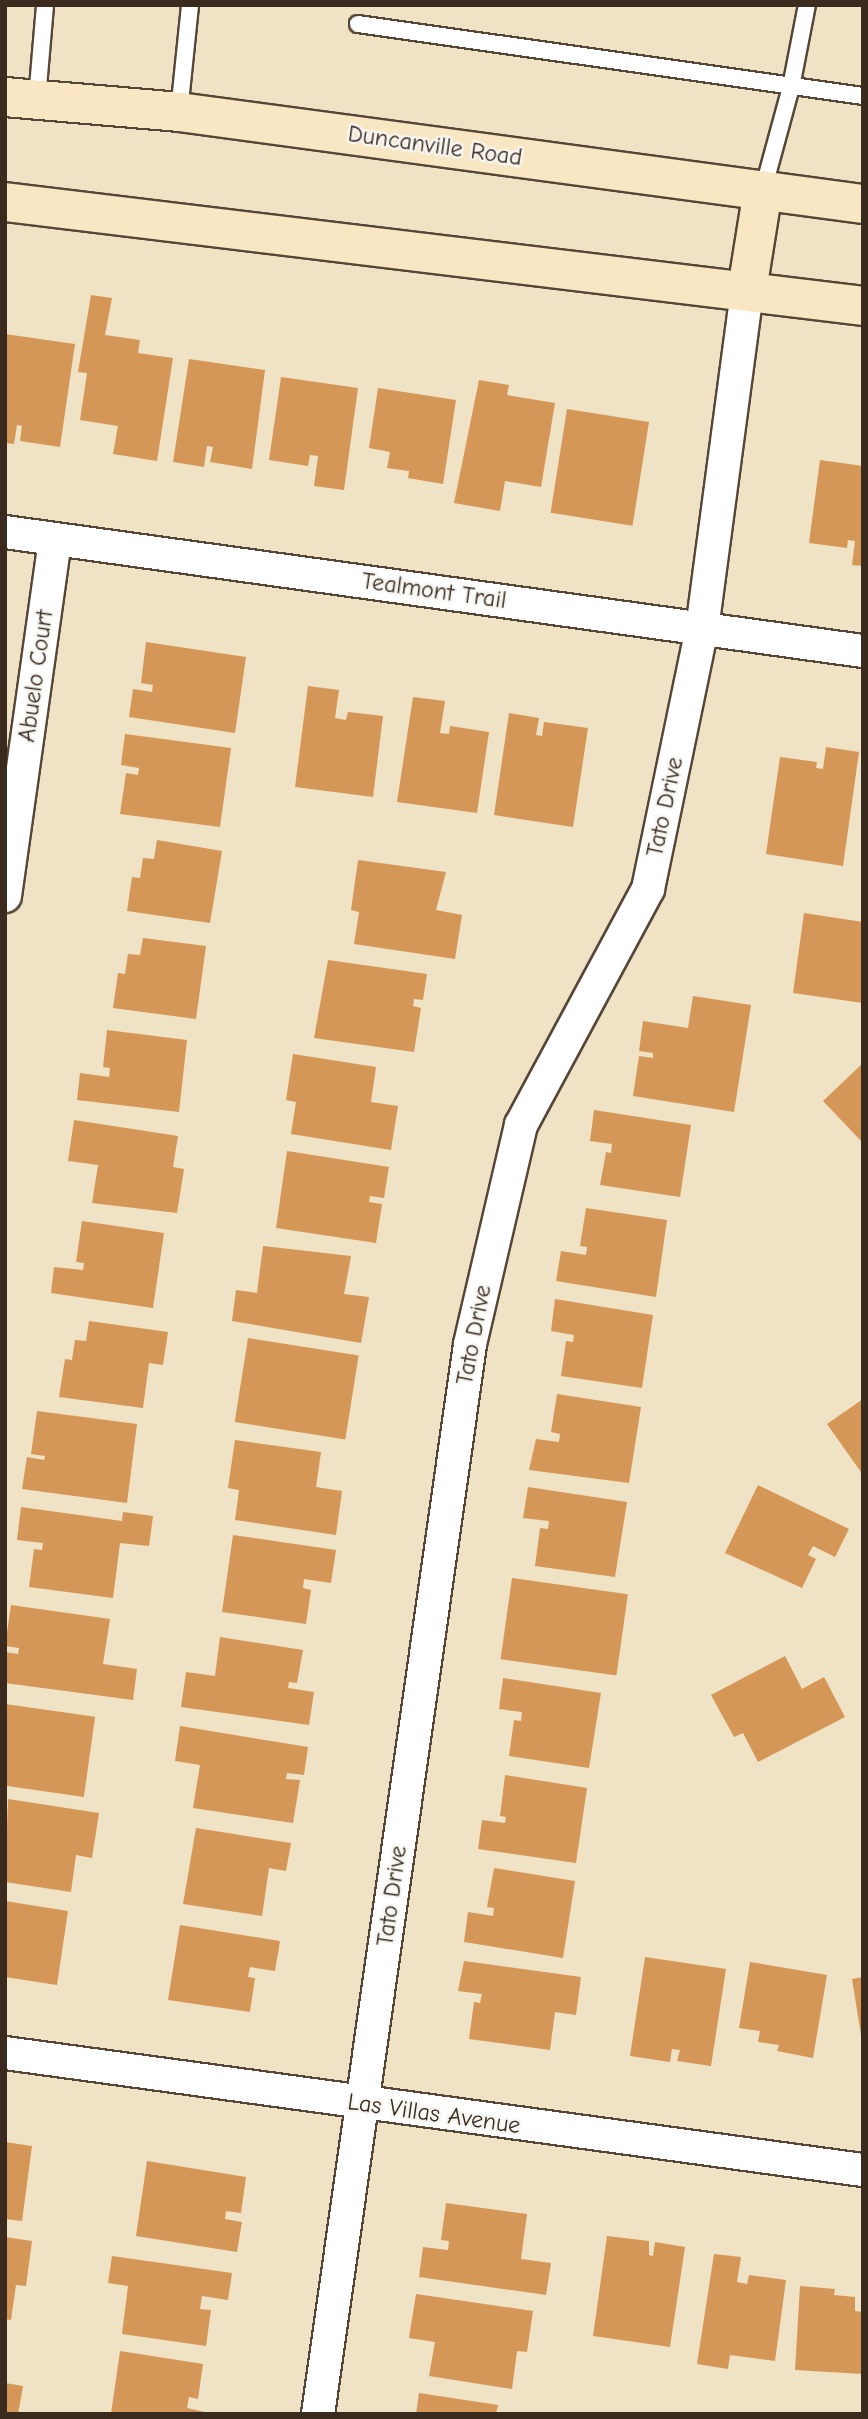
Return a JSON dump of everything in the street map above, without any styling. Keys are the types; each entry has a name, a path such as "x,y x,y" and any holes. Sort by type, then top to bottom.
{"main road":[{"name":"Duncanville Road","path":"21,98 179,112 863,204"},
{"path":"747,290 762,190"},
{"path":"5,202 863,306"}],"street":[{"name":"Tato Drive","path":"318,2414 470,1344 522,1125 648,888 702,629 747,290"},
{"name":"Tealmont Trail","path":"5,532 863,651"},
{"name":"Abuelo Court","path":"5,896 55,539"},
{"name":"Las Villas Avenue","path":"5,2053 863,2171"}],"lane":[{"path":"21,98 45,5"},
{"path":"179,112 190,5"},
{"path":"762,190 791,87 807,5"},
{"path":"358,24 863,96"}],"building":[{"path":"91,295 112,298 105,335 140,340 138,353 173,358 157,461 113,454 118,426 80,420 87,373 78,372"},
{"path":"5,334 75,344 60,447 20,441 22,426 17,425 14,444 5,443"},
{"path":"189,359 265,370 252,469 210,462 213,447 207,446 204,467 173,462"},
{"path":"281,377 358,388 344,490 314,486 318,456 310,455 308,466 269,460"},
{"path":"479,380 509,385 507,395 555,403 541,487 505,481 500,511 454,503"},
{"path":"378,388 456,400 443,484 408,478 409,471 387,468 390,452 369,448"},
{"path":"567,409 649,422 633,526 551,513"},
{"path":"820,460 863,466 863,566 852,565 855,541 848,540 847,548 809,543"},
{"path":"146,642 246,657 235,733 129,717 133,689 152,692 153,685 141,683"},
{"path":"308,686 339,690 335,718 346,720 348,712 383,716 373,797 295,787"},
{"path":"413,697 445,701 440,733 449,734 450,726 489,732 477,813 397,802"},
{"path":"509,713 539,718 536,735 542,736 544,722 588,728 573,827 494,815"},
{"path":"125,734 231,748 220,827 120,814 126,773 138,775 139,768 121,765"},
{"path":"826,747 859,752 843,866 766,854 780,757 817,762 816,768 823,769"},
{"path":"157,840 222,851 210,923 127,911 132,877 140,878 143,858 154,859"},
{"path":"358,860 446,872 436,910 462,915 455,959 354,944 359,912 351,910"},
{"path":"804,913 863,922 863,1003 793,993"},
{"path":"143,938 206,946 196,1019 113,1008 118,973 125,974 128,954 140,955"},
{"path":"328,960 427,974 423,1000 414,999 413,1006 421,1008 414,1052 314,1038"},
{"path":"693,996 751,1005 734,1112 633,1096 639,1056 653,1058 653,1053 639,1051 643,1021 688,1028"},
{"path":"107,1030 187,1040 179,1112 77,1100 80,1073 109,1077 110,1068 103,1067"},
{"path":"293,1054 376,1067 371,1102 398,1106 391,1150 291,1134 296,1102 286,1100"},
{"path":"863,1063 863,1143 823,1101"},
{"path":"594,1110 691,1125 680,1197 600,1185 606,1152 611,1153 612,1144 590,1141"},
{"path":"74,1120 178,1136 173,1167 184,1169 177,1213 92,1203 98,1165 68,1161"},
{"path":"287,1151 389,1167 384,1198 370,1196 369,1202 382,1204 376,1243 276,1228"},
{"path":"586,1208 667,1220 656,1297 556,1281 561,1251 586,1255 587,1247 580,1246"},
{"path":"82,1221 164,1233 153,1308 51,1293 54,1267 83,1270 84,1263 76,1262"},
{"path":"263,1246 351,1256 344,1294 369,1297 361,1343 232,1321 236,1290 257,1293"},
{"path":"555,1299 653,1315 642,1388 561,1376 566,1341 573,1342 574,1335 551,1331"},
{"path":"89,1321 168,1332 163,1365 149,1363 143,1408 59,1397 65,1359 72,1360 75,1340 86,1341"},
{"path":"248,1338 359,1356 345,1439 235,1422"},
{"path":"557,1394 641,1407 629,1483 529,1470 536,1439 559,1442 560,1434 551,1432"},
{"path":"863,1399 863,1475 827,1424"},
{"path":"37,1411 137,1424 127,1503 22,1489 27,1457 44,1460 45,1456 31,1454"},
{"path":"235,1440 321,1452 316,1487 342,1491 336,1535 235,1520 239,1490 228,1488"},
{"path":"758,1485 849,1529 835,1557 813,1546 808,1555 816,1559 802,1588 725,1553"},
{"path":"528,1487 627,1502 615,1577 535,1566 540,1528 548,1529 549,1521 523,1518"},
{"path":"21,1507 122,1521 123,1512 153,1516 149,1546 120,1543 113,1598 29,1587 34,1549 42,1550 43,1543 17,1540"},
{"path":"233,1535 336,1550 331,1583 304,1579 303,1588 311,1590 306,1624 222,1612"},
{"path":"512,1578 628,1594 616,1675 501,1659"},
{"path":"11,1605 110,1619 103,1664 137,1669 133,1700 5,1683 5,1652 18,1654 19,1648 5,1646"},
{"path":"220,1637 303,1650 297,1683 289,1682 288,1688 314,1692 309,1725 181,1707 186,1672 215,1676"},
{"path":"785,1656 802,1689 824,1677 845,1717 758,1762 743,1733 734,1737 711,1695"},
{"path":"503,1678 601,1693 589,1768 509,1756 514,1720 521,1721 522,1712 499,1709"},
{"path":"5,1704 95,1717 84,1797 5,1786"},
{"path":"180,1726 308,1747 304,1775 287,1773 286,1779 300,1780 293,1823 193,1808 200,1765 175,1761"},
{"path":"505,1775 587,1788 576,1863 478,1849 482,1820 505,1823 506,1817 500,1816"},
{"path":"8,1799 99,1813 92,1858 76,1855 71,1892 5,1882"},
{"path":"196,1828 291,1843 286,1871 269,1868 262,1916 183,1904"},
{"path":"494,1868 575,1881 563,1958 464,1942 468,1912 493,1916 494,1908 487,1907"},
{"path":"5,1901 68,1911 57,1985 5,1977"},
{"path":"180,1925 280,1941 275,1971 250,1967 248,1977 255,1978 250,2012 168,2000"},
{"path":"645,1957 726,1969 711,2066 677,2061 680,2050 672,2049 670,2062 630,2056"},
{"path":"464,1961 581,1977 576,2015 555,2012 550,2050 469,2039 474,2002 480,2003 482,1994 458,1991"},
{"path":"750,1962 827,1975 813,2058 777,2051 779,2045 758,2042 760,2031 739,2028"},
{"path":"863,1977 863,2034 861,2035 852,1979"},
{"path":"5,2142 32,2146 22,2221 5,2219"},
{"path":"147,2161 246,2177 241,2213 226,2211 225,2219 242,2222 237,2252 136,2236"},
{"path":"446,2203 527,2214 521,2259 551,2263 546,2295 419,2277 423,2247 448,2250 449,2241 441,2240"},
{"path":"607,2236 649,2241 649,2255 653,2256 655,2242 685,2247 670,2347 593,2336"},
{"path":"5,2237 32,2241 26,2286 16,2285 11,2320 5,2319"},
{"path":"714,2254 741,2257 737,2282 747,2284 749,2275 786,2280 775,2361 730,2355 728,2369 697,2364"},
{"path":"112,2256 232,2273 228,2300 202,2296 200,2309 211,2310 206,2346 122,2334 128,2286 108,2283"},
{"path":"800,2286 835,2289 834,2295 855,2297 855,2311 863,2312 863,2374 795,2370"},
{"path":"416,2294 533,2311 527,2352 517,2351 512,2389 429,2376 435,2342 409,2338"},
{"path":"120,2351 203,2364 198,2399 189,2397 187,2408 214,2414 111,2414"},
{"path":"5,2383 23,2386 18,2414 5,2414"},
{"path":"419,2393 498,2405 496,2414 416,2414"}]}
